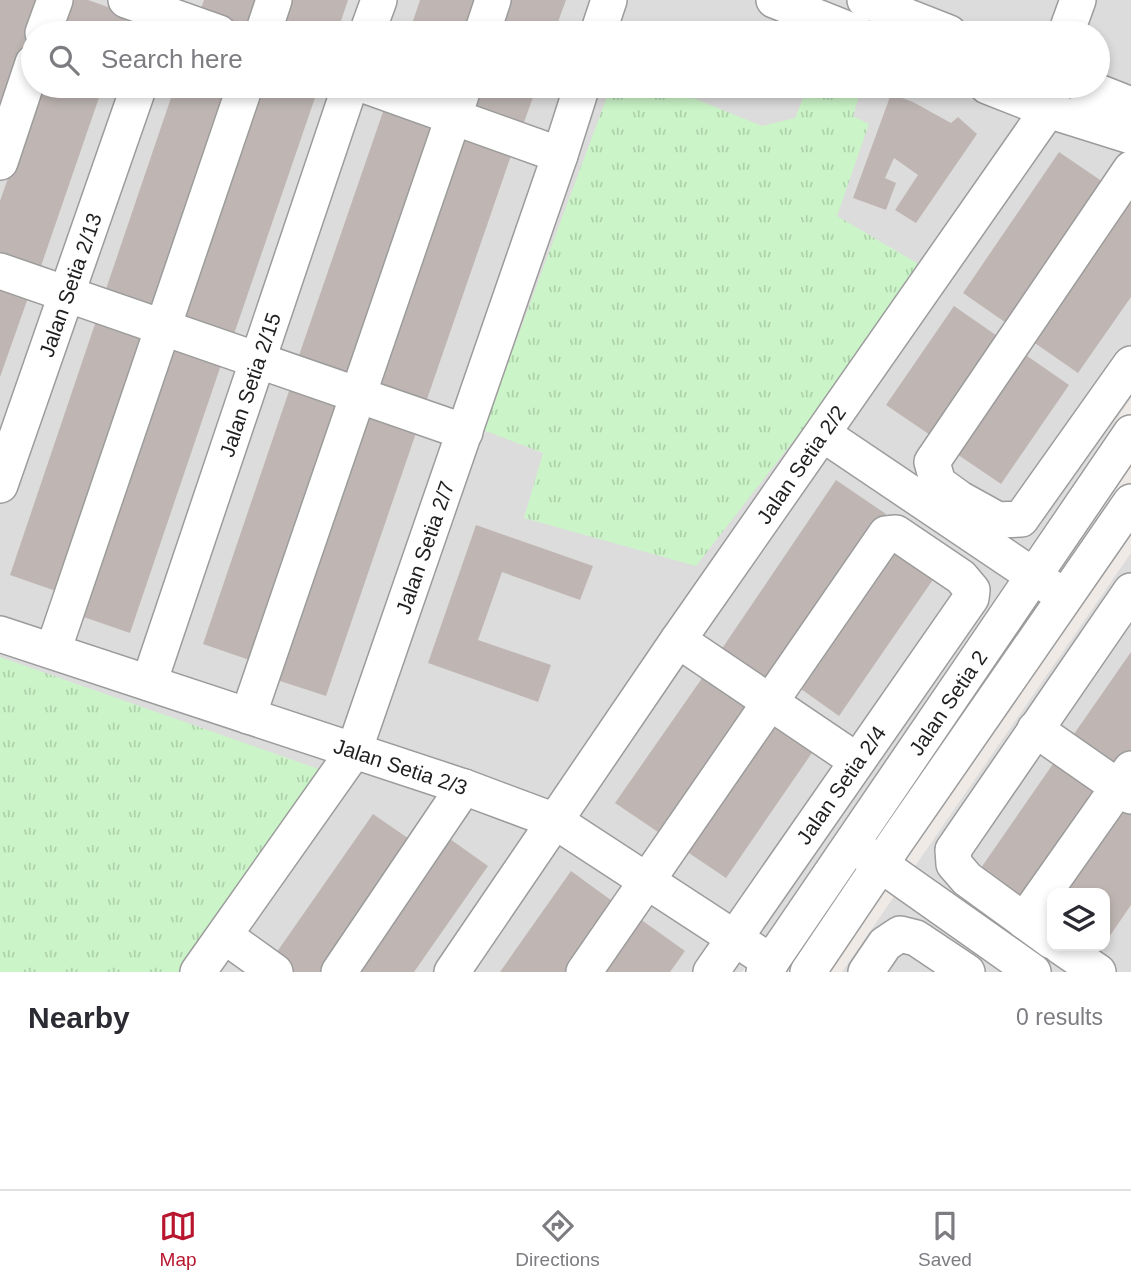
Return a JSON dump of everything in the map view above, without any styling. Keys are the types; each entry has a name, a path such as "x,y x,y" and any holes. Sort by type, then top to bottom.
{"street":[{"path":"47,21 55,0"},
{"path":"126,0 163,16"},
{"path":"267,21 274,0"},
{"path":"371,21 379,0"},
{"path":"486,21 493,0"},
{"path":"602,21 609,0"},
{"path":"774,0 827,21"},
{"path":"865,0 918,21"},
{"path":"1070,21 1078,0"},
{"path":"1110,97 1131,105"},
{"path":"0,162 21,98"},
{"name":"Jalan Setia 2/13","path":"0,485 135,98"},
{"path":"53,651 241,98"},
{"name":"Jalan Setia 2/15","path":"149,683 346,98"},
{"path":"440,98 458,101 560,155"},
{"name":"Jalan Setia 2/7","path":"198,972 354,751 578,98"},
{"path":"1018,98 1131,136"},
{"path":"248,716 458,101"},
{"name":"Jalan Setia 2/2","path":"452,972 678,640 1048,110"},
{"path":"1131,169 932,462 938,483 999,520 1021,519 1131,364"},
{"path":"0,271 465,432"},
{"path":"822,433 1065,597"},
{"name":"Jalan Setia 2","path":"768,967 1131,433"},
{"name":"Jalan Setia 2","path":"808,972 1131,502"},
{"name":"Jalan Setia 2/4","path":"711,972 971,598 972,590 961,577 896,533 886,534 769,702"},
{"path":"1047,937 967,879 954,864 953,850 1131,591"},
{"name":"Jalan Setia 2/3","path":"0,634 464,787 555,821 734,939 768,967"},
{"path":"678,640 857,761"},
{"path":"584,972 769,702"},
{"path":"1024,921 1127,784 1035,729"},
{"path":"339,972 464,787"},
{"path":"851,844 1033,972"},
{"path":"866,972 886,944 900,934 916,938 967,972"},
{"path":"225,936 275,972"},
{"path":"1067,951 1098,972"}],"shaded area":[{"path":"0,0 805,0 863,21 21,21 21,98 1071,98 1131,120 1131,398 742,972 0,972"},
{"path":"818,0 1131,0 1131,118 1077,98 1110,98 1110,21 874,21"},
{"path":"1131,553 1131,972 842,972"}],"green space":[{"path":"607,98 693,98 762,126 795,118 803,98 858,98 853,116 869,124 837,216 927,269 696,566 524,518 543,453 483,430"},
{"path":"0,657 324,771 182,972 0,972"}],"building":[{"path":"0,0 49,0 42,21 21,21 21,81 0,141"},
{"path":"69,0 88,0 128,14 125,21 62,21"},
{"path":"204,0 267,0 259,21 219,21 199,14"},
{"path":"285,0 348,0 341,21 278,21"},
{"path":"420,0 484,0 476,21 413,21"},
{"path":"502,0 566,0 558,21 495,21"},
{"path":"36,98 99,98 39,272 0,258 0,201"},
{"path":"171,98 234,98 160,314 104,295"},
{"path":"252,98 315,98 232,340 175,321"},
{"path":"469,98 533,98 522,128 466,108"},
{"path":"890,98 913,102 951,123 958,117 977,134 916,223 895,210 918,175 894,158 885,178 896,183 886,210 853,198"},
{"path":"385,106 442,125 353,383 296,364"},
{"path":"457,127 514,147 425,405 368,386"},
{"path":"1059,152 1109,186 1012,327 963,293"},
{"path":"1131,192 1131,297 1078,373 1029,339"},
{"path":"0,285 29,295 0,377"},
{"path":"954,306 1003,340 936,439 886,405"},
{"path":"97,318 152,337 56,591 10,575"},
{"path":"167,344 222,362 130,633 75,614"},
{"path":"1020,351 1069,385 1001,484 951,450"},
{"path":"290,388 345,406 258,663 203,644"},
{"path":"362,411 417,430 326,696 271,678"},
{"path":"836,480 886,514 769,687 719,653"},
{"path":"476,525 593,566 580,600 502,572 478,640 551,665 538,702 428,663"},
{"path":"895,536 941,568 839,716 794,684"},
{"path":"1131,652 1131,759 1117,779 1067,744"},
{"path":"707,671 752,703 661,834 615,803"},
{"path":"771,715 816,747 726,878 680,847"},
{"path":"1055,761 1105,796 1025,913 974,878"},
{"path":"1123,808 1131,814 1131,905 1110,936 1110,888 1068,888"},
{"path":"373,814 415,843 326,972 290,972 272,959"},
{"path":"450,839 488,866 414,972 357,972"},
{"path":"571,871 619,906 573,972 500,972"},
{"path":"636,916 685,951 670,972 597,972"}]}
